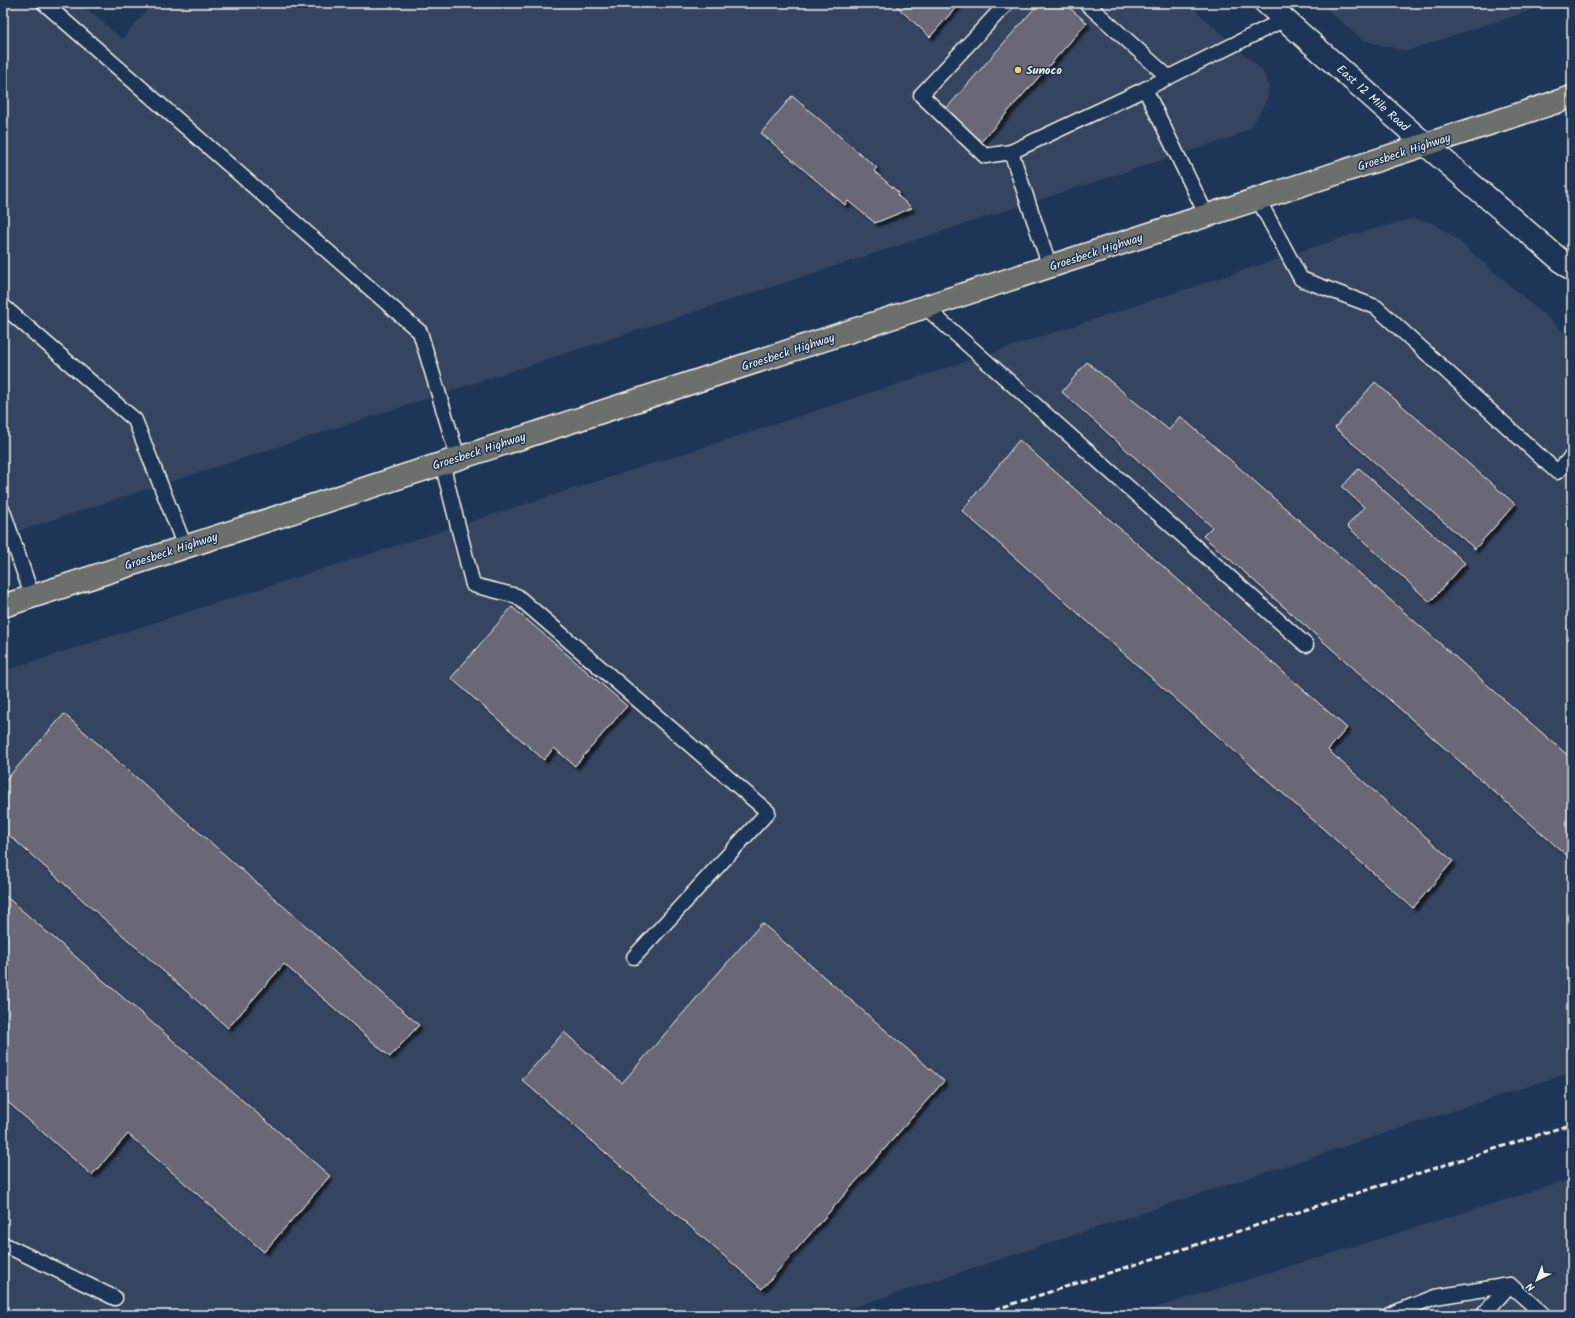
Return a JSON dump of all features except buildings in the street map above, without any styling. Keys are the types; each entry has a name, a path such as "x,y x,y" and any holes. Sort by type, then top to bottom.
{"main road":[{"name":"East 12 Mile Road","path":"1266,3 1426,145 1572,270"},
{"name":"Groesbeck Highway","path":"3,606 1572,97"}],"lane":[{"path":"44,3 420,332 450,461 473,585 517,596 768,812 634,957"},
{"path":"1007,3 921,95 985,156 1011,152 1145,89 1285,20"},
{"path":"1086,3 1168,77"},
{"path":"1145,89 1206,216"},
{"path":"1011,152 1050,267"},
{"path":"1258,199 1301,279 1376,308 1557,472 1572,456"},
{"path":"3,306 134,420 185,546"},
{"path":"925,307 1306,646"},
{"path":"3,511 32,596"},
{"path":"3,1244 115,1298"},
{"path":"1389,1315 1435,1297 1510,1285"},
{"path":"1483,1315 1510,1285"},
{"path":"1510,1285 1544,1315"}],"shaded area":[{"path":"3,3 80,3 122,39 153,3 1187,3 1261,69 1269,85 1267,99 1250,128 1233,137 3,536"},
{"path":"1320,3 1553,3 1406,51 1362,40"},
{"path":"1412,219 1431,222 1455,238 1572,339 1572,1072 830,1315 3,1315 3,671 754,431 1354,234"},
{"path":"1572,1179 1572,1315 1132,1315"}],"railway":[{"path":"978,1315 1572,1124"}],"place":[{"name":"Sunoco","path":"1018,70"}]}
